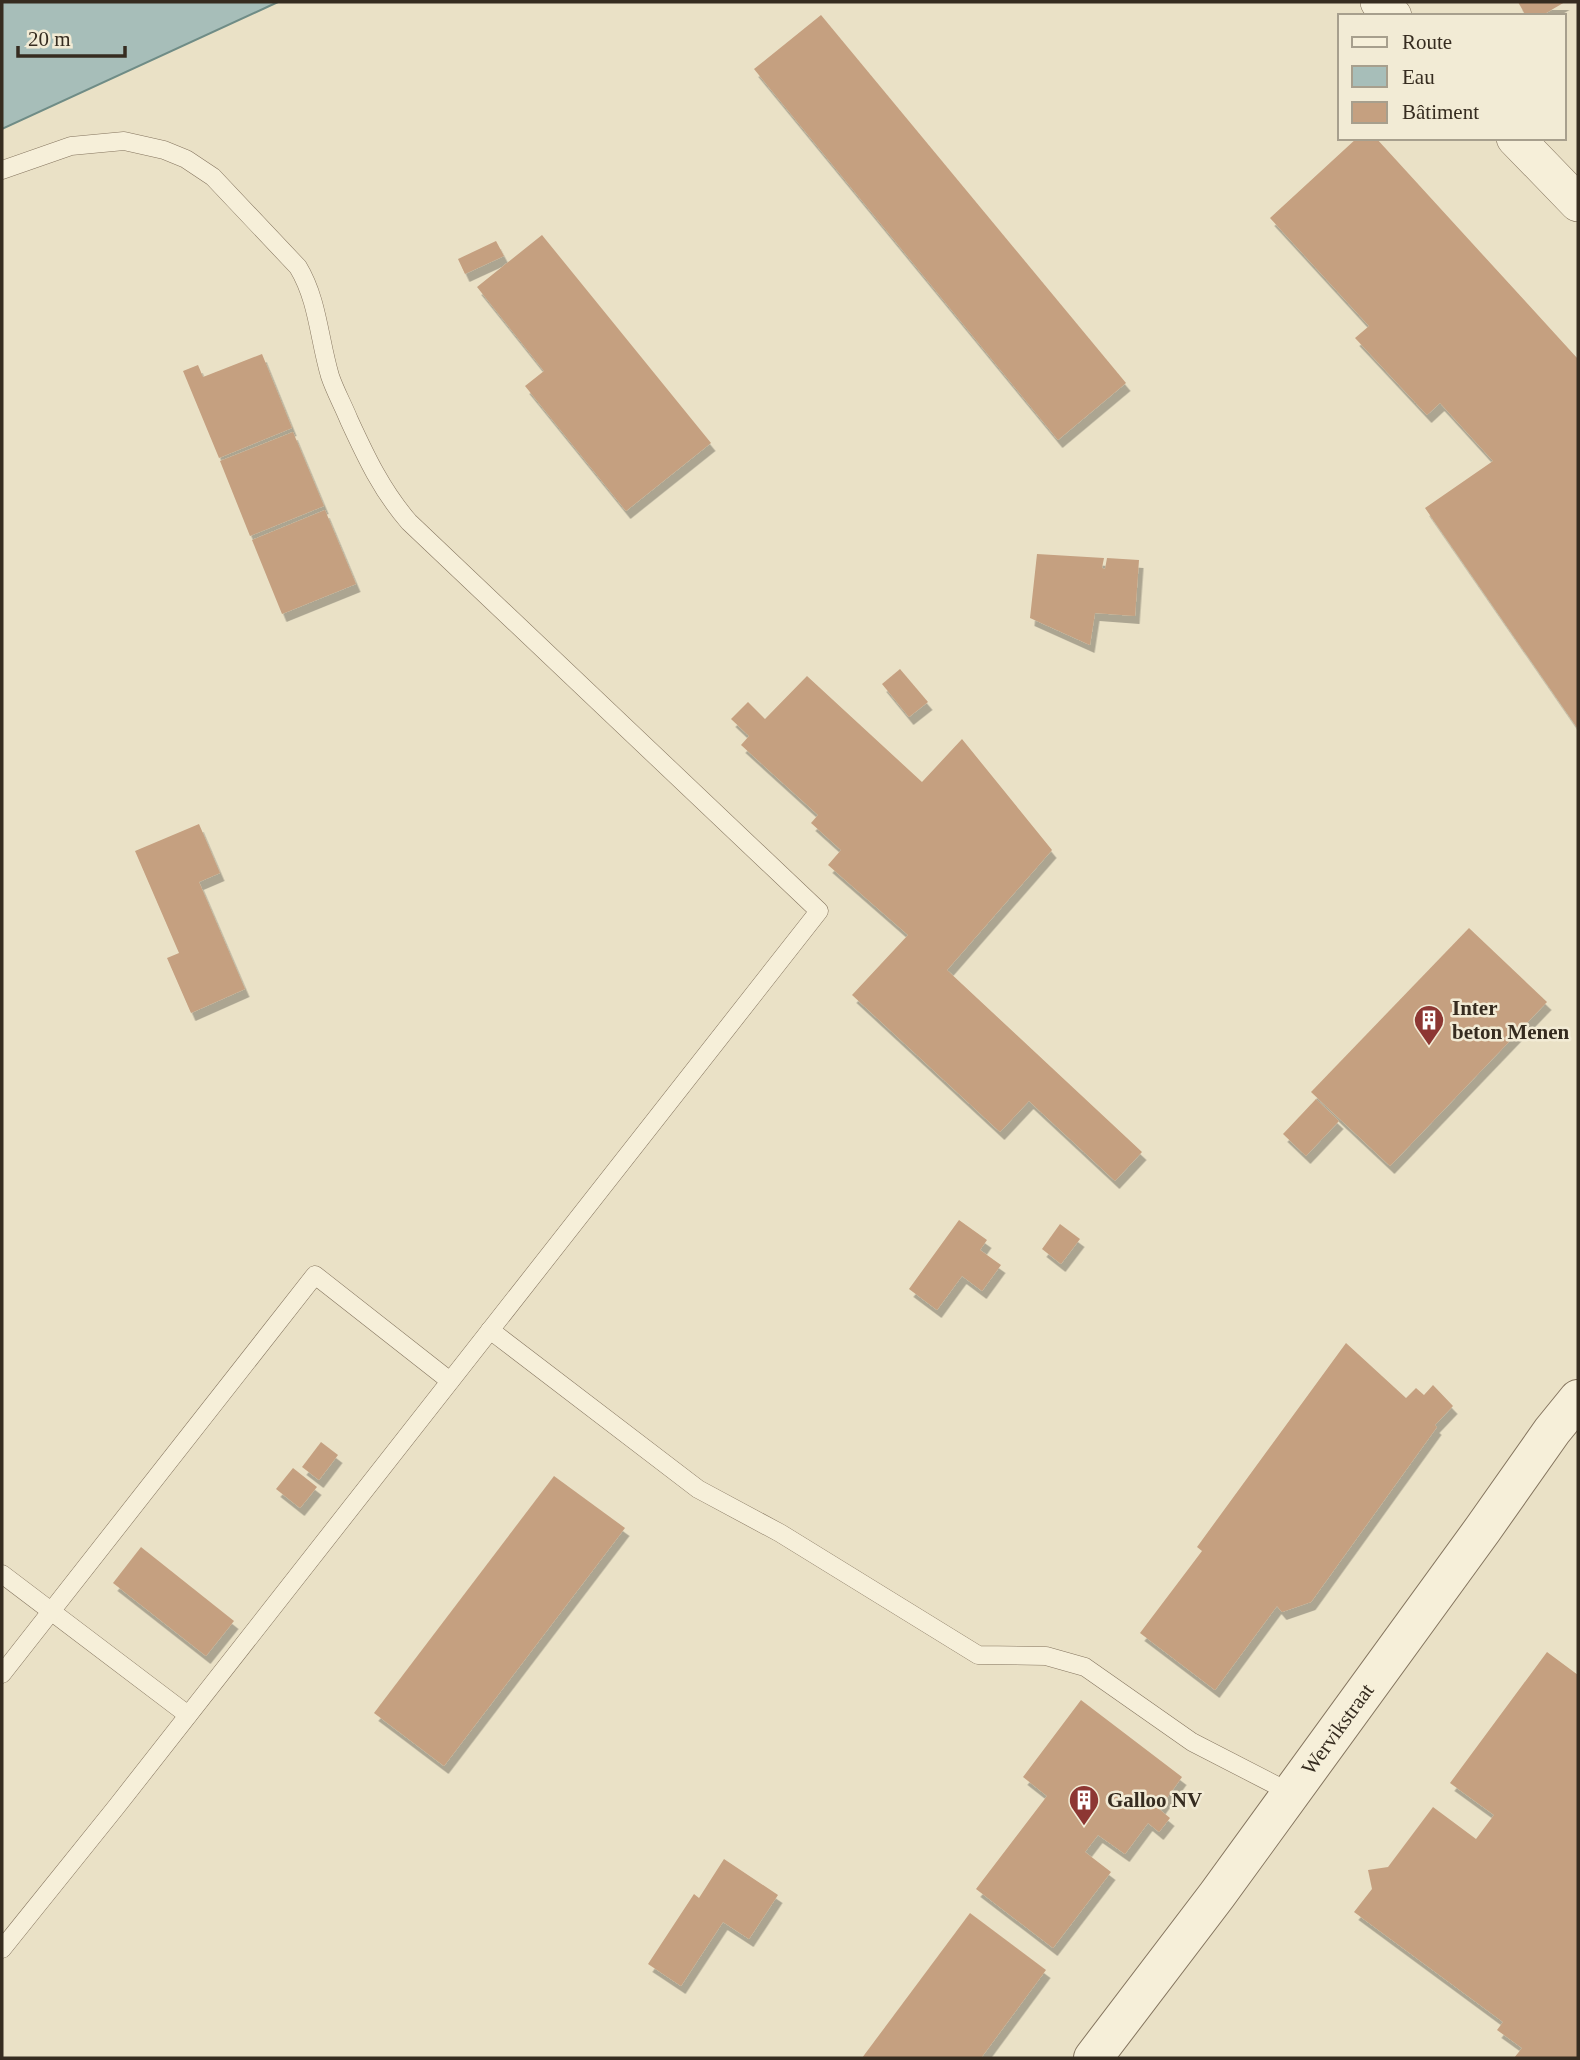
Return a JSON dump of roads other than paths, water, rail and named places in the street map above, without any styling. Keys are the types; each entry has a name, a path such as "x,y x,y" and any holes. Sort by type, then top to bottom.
{"street":[{"path":"1517,140 1578,203"},
{"name":"Wervikstraat","path":"1093,2058 1217,1895 1552,1431 1578,1399"}],"lane":[{"path":"2,170 71,146 124,141 164,150 186,159 213,177 298,267 306,281 312,295 331,378 372,471 395,506 819,911 2,1949"},
{"path":"2,1674 316,1275 450,1381"},
{"path":"490,1331 698,1489 780,1533 978,1655 1046,1656 1085,1667 1192,1742 1292,1793"},
{"path":"2,1574 188,1715"}],"water":[{"path":"2,2 278,2 2,129"}],"place":[{"name":"Inter beton Menen","path":"1429,1047"},
{"name":"Galloo NV","path":"1084,1827"}]}
